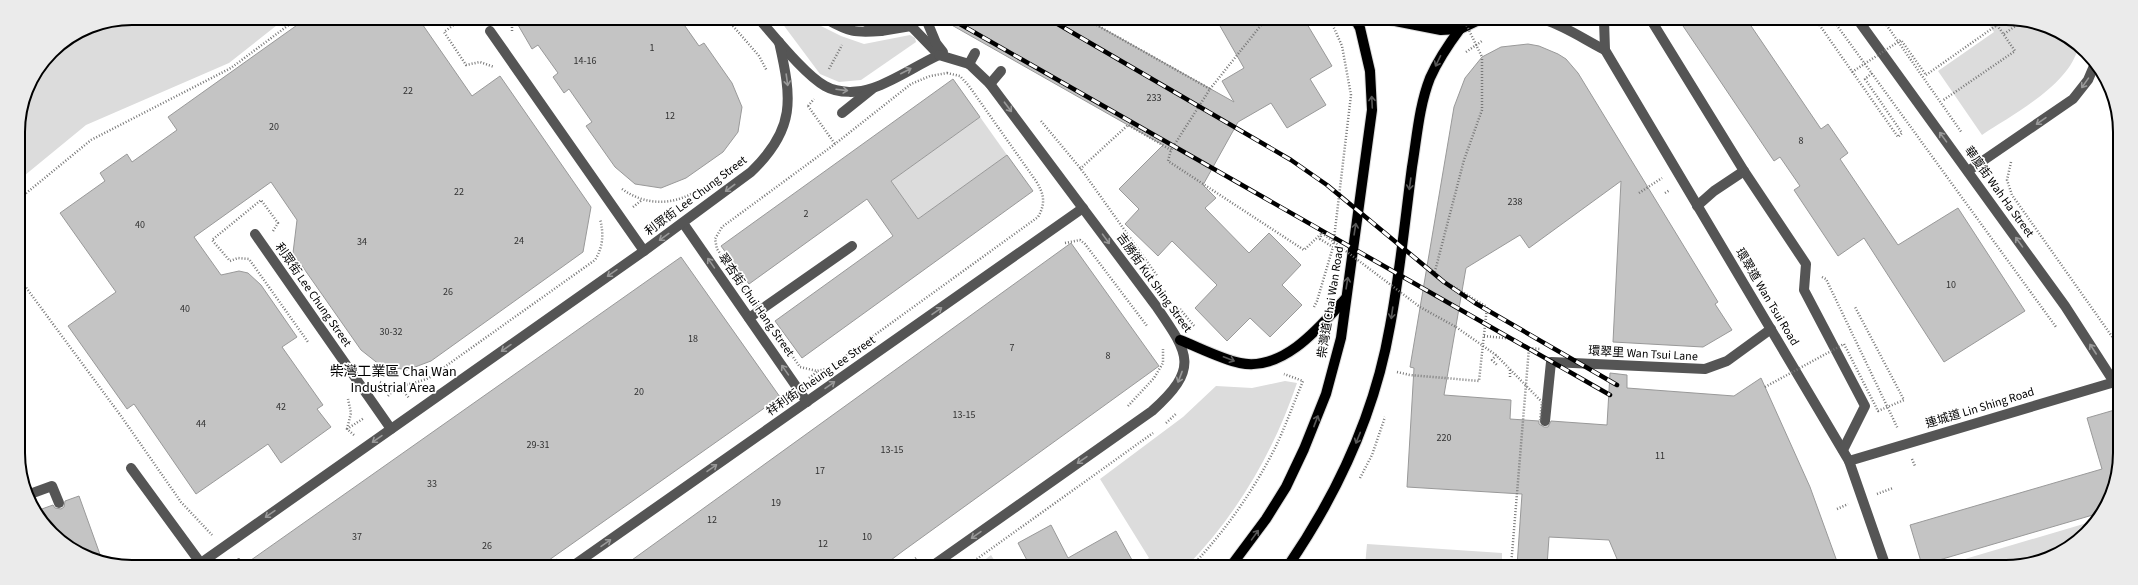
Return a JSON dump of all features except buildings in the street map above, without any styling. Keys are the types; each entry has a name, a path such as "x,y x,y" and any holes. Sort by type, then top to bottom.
{"main road":[{"name":"柴灣道 Chai Wan Road","path":"1235,560 1266,519 1286,487 1304,449 1334,367 1341,338 1345,299 1369,141 1372,110 1370,71 1358,25"},
{"path":"1408,25 1422,28 1460,29 1469,25"},
{"path":"1292,560 1338,483 1370,409 1382,367 1390,325 1420,113 1430,79 1443,51 1460,29"},
{"path":"1180,340 1240,363 1260,363 1275,359 1302,342 1345,299"}],"street":[{"path":"764,25 812,75 826,86 838,91 855,91 873,88"},
{"path":"837,25 850,32 881,31 911,26 943,56"},
{"path":"871,25 881,31"},
{"path":"928,25 943,56"},
{"path":"1558,25 1572,30 1584,40 1605,50"},
{"name":"環翠道 Wan Tsui Road","path":"1604,25 1605,50 1849,461 1884,560"},
{"path":"1654,25 1744,171 1806,264 1804,290 1865,406 1843,450"},
{"name":"華廈街 Wah Ha Street","path":"1862,25 2065,306 2113,377"},
{"name":"利眾街 Lee Chung Street","path":"490,32 644,251"},
{"name":"利眾街 Lee Chung Street","path":"206,560 644,251 733,186 766,158 778,140 785,123 787,110 788,80 779,42"},
{"path":"969,64 976,53"},
{"path":"842,113 873,88 943,56"},
{"name":"吉勝街 Kut Shing Street","path":"941,560 1152,411 1170,395 1178,384 1184,368 1184,352 1180,340 990,84 969,64 943,56"},
{"path":"1968,171 2073,99 2088,80 2093,69"},
{"path":"990,84 1001,72"},
{"path":"1697,206 1714,191 1744,171"},
{"name":"祥利街 Cheung Lee Street","path":"581,560 1083,208"},
{"name":"翠杏街 Chui Hang Street","path":"683,223 807,402"},
{"name":"利眾街 Lee Chung Street","path":"255,234 391,429"},
{"path":"749,318 852,246"},
{"name":"環翠里 Wan Tsui Lane","path":"1543,421 1550,362 1705,369 1726,361 1771,329"},
{"name":"連城道 Lin Shing Road","path":"1849,461 2113,382"},
{"path":"131,468 197,560"},
{"path":"33,493 52,486 59,503"}],"path":[{"path":"25,193 91,140 231,68 289,25"},
{"path":"454,25 444,32 466,65 480,62 498,69"},
{"path":"511,25 514,36"},
{"path":"732,25 759,56 770,78"},
{"path":"1097,25 1210,88"},
{"path":"1261,25 1210,88 1171,150 1168,161 1304,250 1322,233"},
{"path":"1310,313 1317,301 1333,247 1351,95 1342,46 1333,25"},
{"path":"1397,372 1410,376 1479,381 1487,307 1434,275 1464,160 1482,110 1482,57 1466,25"},
{"path":"1819,25 1898,137 1902,133 1865,79 1872,73"},
{"path":"1837,25 2060,331"},
{"path":"1888,25 1942,101 1963,134"},
{"path":"1852,72 1901,40 1926,75 1997,25 2015,51 1942,101"},
{"path":"2004,34 2016,25"},
{"path":"787,110 808,106 826,86 830,66 850,32"},
{"path":"947,73 960,76 969,86 1036,181 1042,191 1044,201 1042,210 1038,217 828,368 817,371 800,367 717,249 714,239 722,226 835,144 911,84 930,76 947,73"},
{"path":"808,106 835,144"},
{"path":"1040,120 1081,169 1159,279"},
{"path":"1081,169 1128,125 1171,150"},
{"path":"2015,158 2009,167 2007,174 2008,188 2113,339"},
{"path":"1639,193 1663,178"},
{"path":"619,187 635,197 657,203 672,202 694,192"},
{"path":"272,235 278,223 261,200 212,240 230,261 238,258 248,259 312,349"},
{"path":"375,376 380,382 388,385 413,384 429,378 595,260 601,250 602,240 598,213"},
{"path":"1322,233 1320,239 1333,247"},
{"path":"1322,233 1420,307 1456,327 1496,355 1542,402 1543,421"},
{"path":"1058,247 1074,240 1080,240 1085,244 1152,332"},
{"path":"1826,280 1896,423"},
{"path":"25,286 121,416 181,502 222,548 238,559 242,555"},
{"path":"1179,308 1196,328 1202,331"},
{"path":"1765,387 1844,344 1878,411 1904,400 1855,308"},
{"path":"1484,336 1514,339 1529,348 1511,560"},
{"path":"1122,411 1142,392 1163,363 1162,344"},
{"path":"1496,355 1492,360 1498,365"},
{"path":"1510,369 1510,377"},
{"path":"1197,560 1235,515 1255,484 1276,446 1303,381 1292,377"},
{"path":"344,393 349,400 351,413 347,429"},
{"path":"556,560 562,556"}],"shaded area":[{"path":"132,25 277,25 229,63 86,125 25,175 25,125 33,91 39,78 56,56 78,39 104,29"},
{"path":"783,25 819,25 841,36 864,44 910,35 915,38 916,42 861,80 839,82 820,74"},
{"path":"2013,25 2034,29 2060,39 2076,51 2073,61 2064,74 2052,86 2024,108 1982,135 1938,71 1994,32 1990,26"},
{"path":"980,117 1007,155 918,219 891,181"},
{"path":"1285,381 1297,383 1277,433 1238,504 1192,560 1146,560 1149,558 1100,479 1183,417 1216,386 1252,388"},
{"path":"2087,523 2082,529 2060,546 2034,556 2013,560 1962,560"},
{"path":"1367,544 1502,553 1502,560 1366,560"},
{"path":"991,555 994,560 985,560"}],"railway":[{"path":"962,25 1610,395"},
{"path":"1059,25 1291,160 1327,185 1444,282 1475,303 1617,385"}],"district":[{"name":"柴灣工業區 Chai Wan Industrial Area","path":"393,380"}]}
